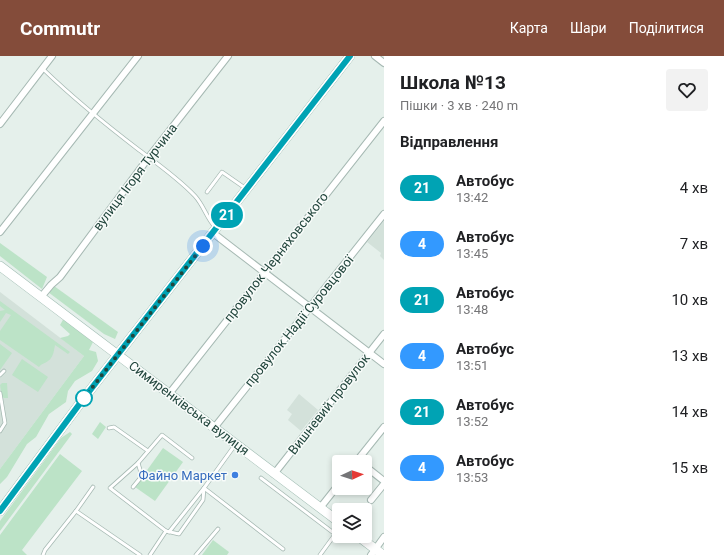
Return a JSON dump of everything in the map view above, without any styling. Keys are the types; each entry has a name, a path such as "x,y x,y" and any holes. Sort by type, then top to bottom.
{"main road":[{"path":"2,506 84,398 350,56"},
{"name":"Симиренківська вулиця","path":"0,266 332,517"},
{"path":"365,543 373,552 383,555"}],"street":[{"path":"0,124 52,56"},
{"path":"0,232 138,56"},
{"name":"вулиця Ігоря Турчина","path":"41,298 51,285 60,277 149,157 228,56"},
{"path":"375,56 384,63"},
{"name":"провулок Черняховського","path":"169,394 384,121"},
{"name":"провулок Надії Суровцової","path":"214,428 303,314 310,308 384,214"},
{"path":"215,231 264,272 384,364"},
{"name":"Вишневий провулок","path":"274,474 384,334"},
{"path":"363,455 384,427"},
{"path":"372,472 384,481"},
{"path":"371,500 384,484"},
{"path":"320,508 332,493"},
{"path":"373,552 384,537"}],"lane":[{"path":"43,69 92,114 149,157 196,197 205,210 215,231"},
{"path":"207,192 222,172 247,189"},
{"path":"0,375 4,371"},
{"path":"0,393 5,423 0,431"},
{"path":"109,428 114,427 148,451"},
{"path":"192,458 162,436 138,463 110,488 168,531 179,534 204,500 204,488"},
{"path":"150,555 204,488 236,444"},
{"path":"133,487 142,476 138,463"},
{"path":"261,478 332,532"},
{"path":"43,555 45,550 93,487"},
{"path":"204,488 283,549"},
{"path":"76,511 140,555"},
{"path":"196,555 218,529"},
{"path":"320,555 332,538"}],"shaded area":[{"path":"384,221 384,260 380,256 381,253 367,242"},
{"path":"0,292 84,356 0,469"},
{"path":"299,394 318,410 301,431 288,420 292,414 287,410"}],"green space":[{"path":"0,243 47,277 42,289 0,256"},
{"path":"54,286 118,332 115,339 104,334 48,292"},
{"path":"0,301 70,352 68,354 55,345 51,358 39,367 0,340 0,331 11,315 6,313 0,322 0,311 5,310 0,306"},
{"path":"64,318 93,342 89,350 96,352 98,361 92,371 75,381 68,391 66,402 49,414 36,437 27,444 7,477 0,484 0,469 84,356 60,338 70,334 60,325"},
{"path":"0,344 12,353 0,370"},
{"path":"22,359 48,377 38,392 12,375"},
{"path":"2,383 7,383 8,398 2,397 0,385"},
{"path":"100,422 106,427 98,439 92,434"},
{"path":"70,432 72,434 0,531 0,521 61,438"},
{"path":"163,448 183,462 155,501 135,487"},
{"path":"60,454 82,471 22,550 27,555 0,555 0,535"},
{"path":"213,540 229,552 227,555 202,555"}],"bus line":[{"name":"21","path":"0,511 84,398 350,56"}],"place":[{"name":"Файно Маркет","path":"235,475"}],"route":[{"path":"84,398 203,246"}]}
